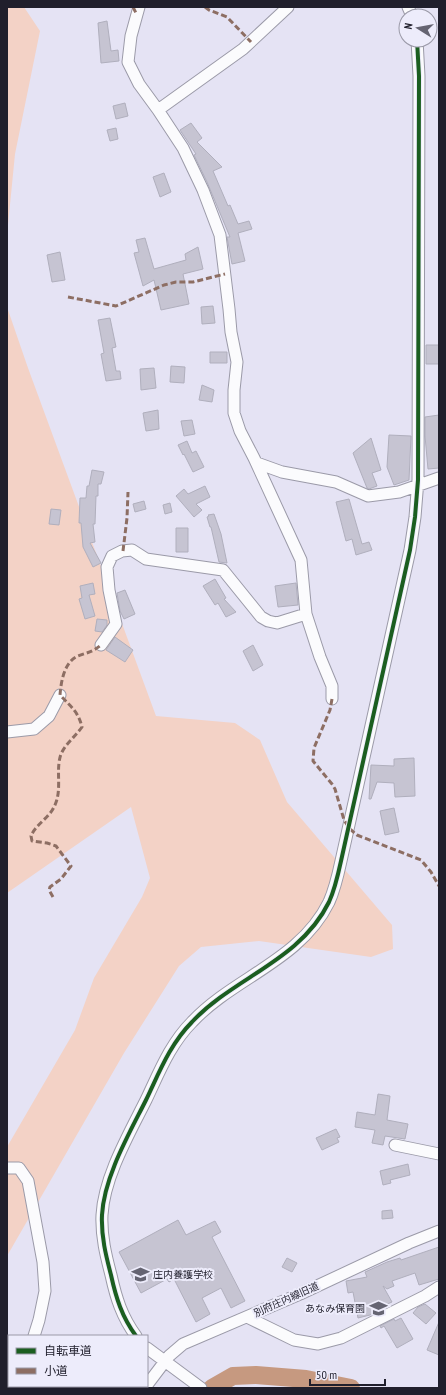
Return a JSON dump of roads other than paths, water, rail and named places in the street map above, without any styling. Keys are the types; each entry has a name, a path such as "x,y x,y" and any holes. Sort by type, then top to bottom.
{"street":[{"path":"139,7 131,36 128,62 139,84 183,148 203,190 220,235 230,309 231,332 237,362 234,412 240,431 257,463 301,560 306,614 320,657 332,686 332,699"},
{"path":"158,110 243,49 288,7"},
{"path":"135,1335 118,1305 104,1243 102,1216 108,1184 138,1116 176,1040 190,1023 210,1005 277,960 299,942 312,928 329,902 341,861 401,592 413,534 417,486 419,76 417,48"},
{"path":"257,463 282,472 341,484 368,496 399,492 439,478"},
{"path":"101,645 116,624 109,590 107,567 112,556 123,551 132,550 146,559 223,570 261,617 268,621 277,623 306,614"},
{"path":"7,732 34,729 49,716 60,695"},
{"path":"395,1145 439,1154"},
{"path":"7,1168 19,1168 28,1181 43,1262 44,1291 39,1320 34,1335"},
{"name":"別府庄内線旧道","path":"148,1383 173,1351 184,1344 300,1294 409,1242 439,1231"},
{"path":"247,1317 294,1340 318,1344 341,1338 425,1296 439,1287"},
{"path":"148,1349 201,1388"}],"waterway":[{"path":"212,1388 233,1376 256,1375 306,1379 351,1388"}],"place":[{"name":"庄内養護学校","path":"140,1274"},
{"name":"あなみ保育園","path":"378,1308"}]}
